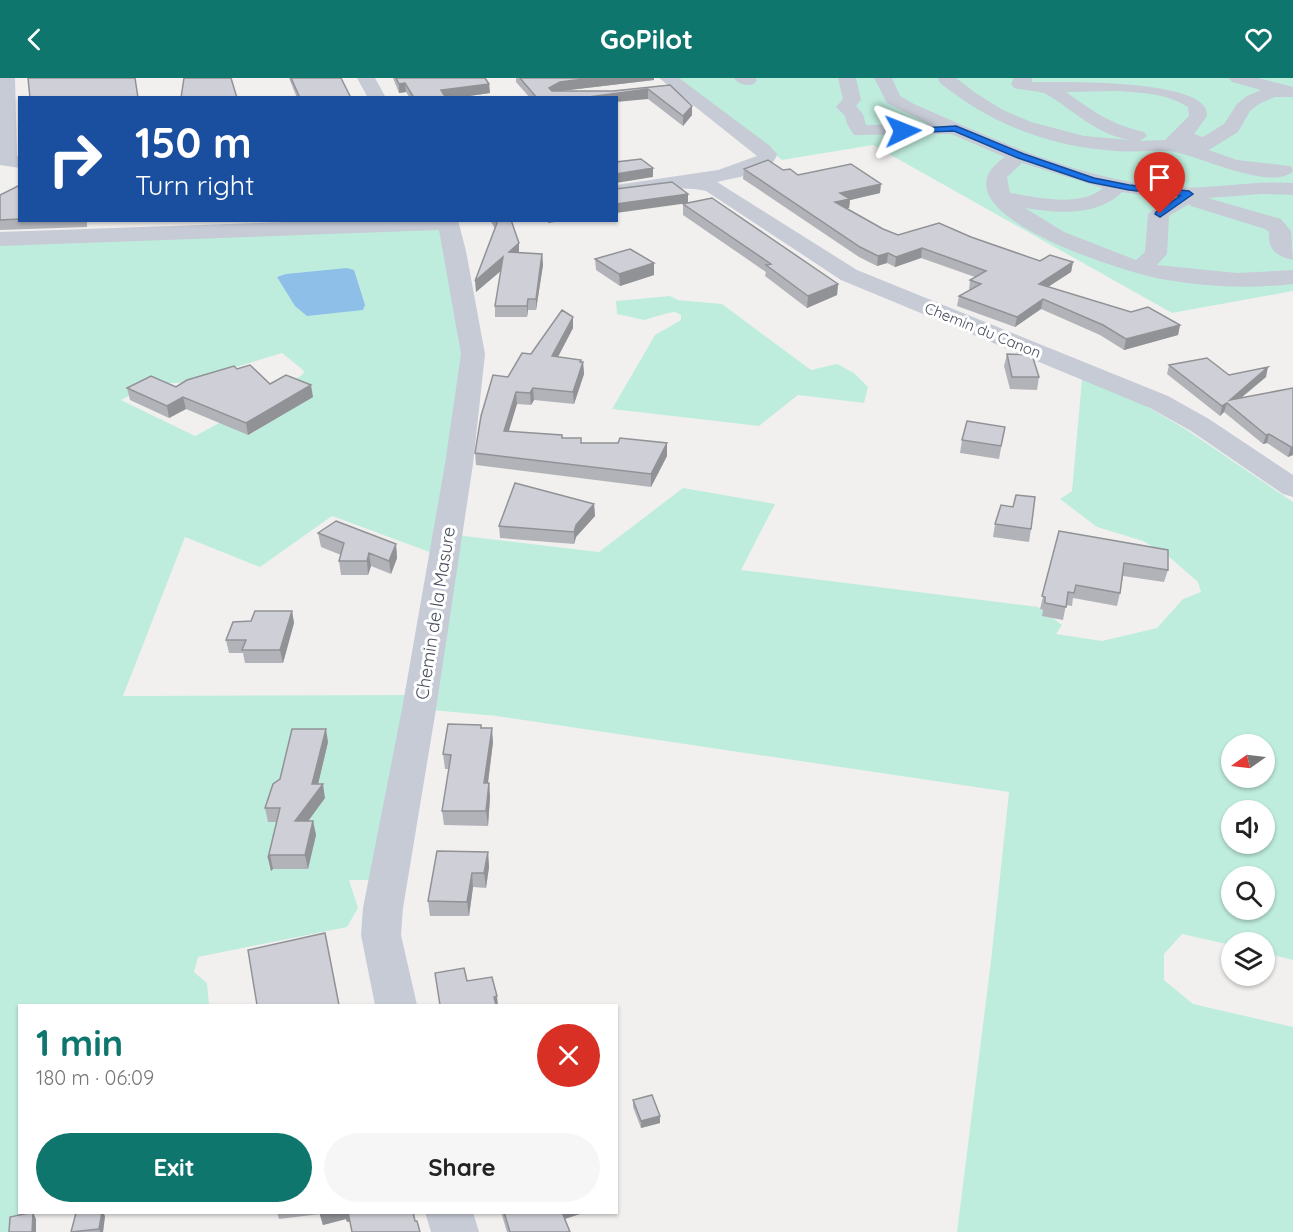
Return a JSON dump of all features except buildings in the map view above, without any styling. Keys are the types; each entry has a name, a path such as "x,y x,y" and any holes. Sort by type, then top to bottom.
{"street":[{"path":"6,78 13,119 7,161 18,162"},
{"path":"366,78 376,96"},
{"path":"847,78 852,100 845,107 854,114 856,124 861,131 956,129"},
{"path":"883,78 893,99 900,104 956,129 1021,156 1074,174 1117,186 1186,196 1251,216 1273,225 1280,231 1279,245 1293,253"},
{"path":"942,78 972,78"},
{"path":"942,78 997,112 1041,132 1104,145 1185,144 1231,128 1247,104 1272,93 1293,92 1238,78"},
{"path":"1023,78 1020,84 1024,86 1048,87 1086,79 1128,83 1155,87 1192,100 1198,109 1198,116 1185,144"},
{"path":"1222,78 1239,91 1247,104"},
{"path":"618,191 699,179 755,165 766,159 767,154 666,83"},
{"path":"1048,87 1086,114 1120,133 1185,144 1219,162 1287,179"},
{"path":"1086,114 1139,97 1155,87"},
{"path":"1021,156 1002,169 996,178 996,189 1025,217 1061,239 1102,258 1140,268 1209,278 1293,277"},
{"path":"1140,268 1156,254 1160,214 1164,209 1186,196 1287,179"},
{"path":"1287,179 1293,205"},
{"name":"Chemin du Canon","path":"672,184 697,183 713,187 849,275 1159,402 1200,425 1293,488"},
{"path":"1005,199 1055,205 1081,203 1108,196 1117,186"},
{"path":"0,239 447,222"},
{"name":"Chemin de la Masure","path":"396,1004 381,936 383,908 419,709 459,464 472,354 447,222"},
{"path":"450,1214 455,1232"}],"green space":[{"path":"673,78 1293,78 1293,291 1172,313 873,145 782,160"},
{"path":"448,223 468,325 448,534 599,552 683,488 775,504 741,570 1038,607 1062,625 1056,634 1102,641 1157,628 1183,599 1201,592 1198,582 1168,556 1143,541 1097,527 1060,499 1072,491 1082,379 1139,402 1187,430 1293,502 1293,960 1275,956 1275,932 1221,932 1221,943 1182,934 1164,954 1164,980 1193,1004 1293,1027 1293,1232 957,1232 991,961 1009,792 497,716 420,709 388,880 349,880 358,908 347,927 198,957 194,972 207,983 209,1004 18,1004 18,1230 22,1232 0,1232 0,239","holes":["282,353 304,373 286,387 195,436 121,400 154,383 184,383","332,516 443,557 421,695 123,696 185,537 260,567"]},
{"path":"670,296 678,300 722,304 811,370 837,364 854,373 868,387 864,403 798,395 759,426 612,409 655,335 681,320 681,315 675,312 644,320 617,314 616,301"}],"water":[{"path":"347,268 354,270 365,305 363,310 307,316 295,306 277,277 286,274"}],"route":[{"path":"903,131 956,129 1021,156 1092,180 1129,188 1189,194 1164,209 1160,214"}]}
